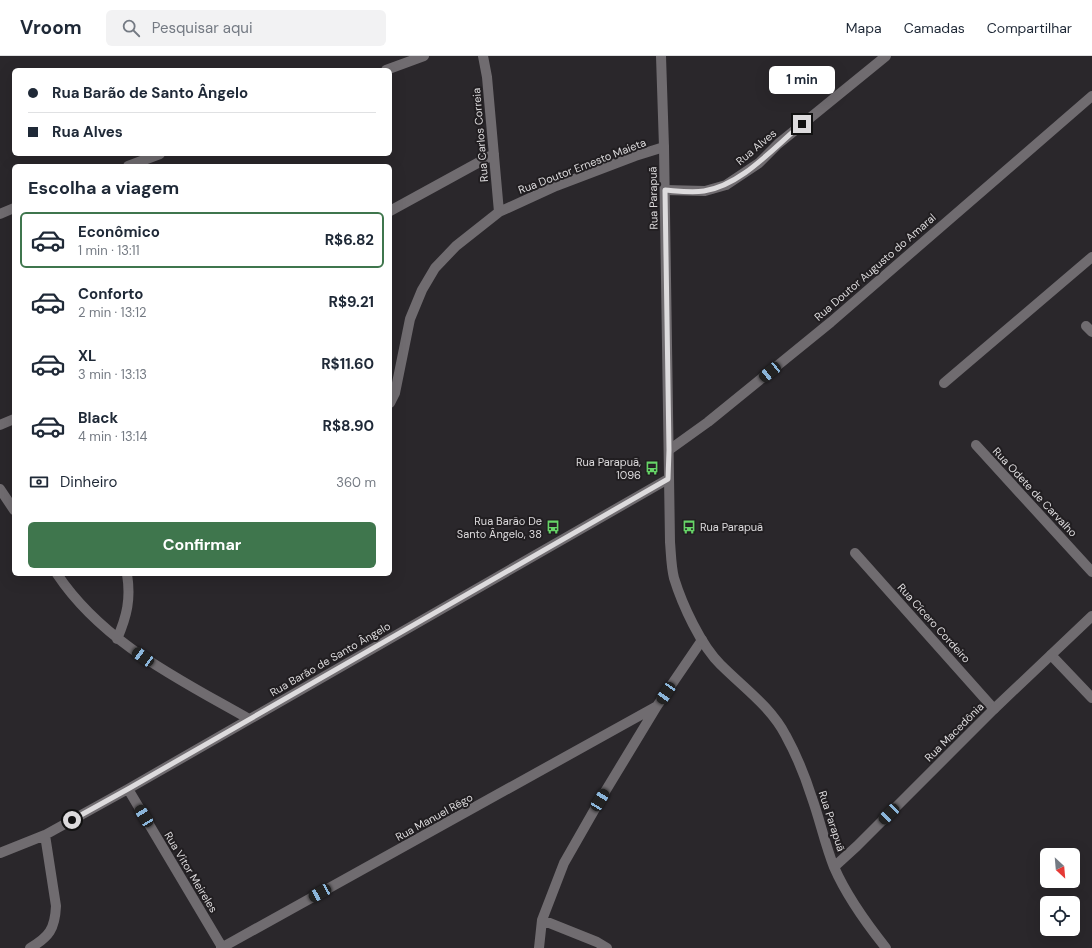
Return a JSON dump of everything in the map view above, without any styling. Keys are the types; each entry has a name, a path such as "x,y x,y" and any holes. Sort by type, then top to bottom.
{"street":[{"path":"391,68 424,56"},
{"name":"Rua Carlos Correia","path":"483,56 487,77 499,212"},
{"name":"Rua Parapuã","path":"661,56 665,190 669,450 668,479 670,542 674,576 683,600 702,640 719,664 771,713 785,734 798,758 834,867 849,898 866,923 886,948"},
{"name":"Rua Alves","path":"665,190 705,190 726,184 738,177 759,163 778,144 886,56"},
{"name":"Rua Doutor Augusto do Amaral","path":"669,450 708,422 831,322 1092,96"},
{"name":"Rua Doutor Ernesto Maieta","path":"392,399 395,393 410,319 422,290 435,268 456,246 499,212 556,186 635,156 664,148"},
{"path":"392,210 494,154"},
{"path":"133,164 155,156"},
{"path":"0,214 12,209"},
{"path":"944,383 1092,257"},
{"path":"0,425 12,421"},
{"name":"Rua Odete de Carvalho","path":"976,445 1092,572"},
{"name":"Rua Barão de Santo Ângelo","path":"0,853 45,835 128,789 668,479"},
{"path":"0,489 12,507"},
{"name":"Rua Cícero Cordeiro","path":"855,552 994,709"},
{"path":"59,576 79,603 96,621 117,639 169,674 249,719"},
{"path":"117,639 125,620 129,598 127,576"},
{"name":"Rua Macedônia","path":"834,867 857,846 994,709 1092,616"},
{"path":"539,948 542,920 564,863 657,706 702,640"},
{"path":"1051,655 1092,698"},
{"name":"Rua Manuel Rêgo","path":"222,948 657,706"},
{"name":"Rua Vitor Meireles","path":"128,789 222,948"},
{"path":"30,948 43,941 50,932 55,916 56,906 45,835"},
{"path":"542,920 597,942 607,948"}],"place":[{"name":"Rua Parapuã, 1096","path":"652,468"},
{"name":"Rua Barão De Santo Ângelo, 38","path":"553,527"},
{"name":"Rua Parapuã","path":"689,527"}],"route":[{"path":"72,820 668,479 668,334 665,190 705,190 726,184 759,163 778,144 802,124"}]}
